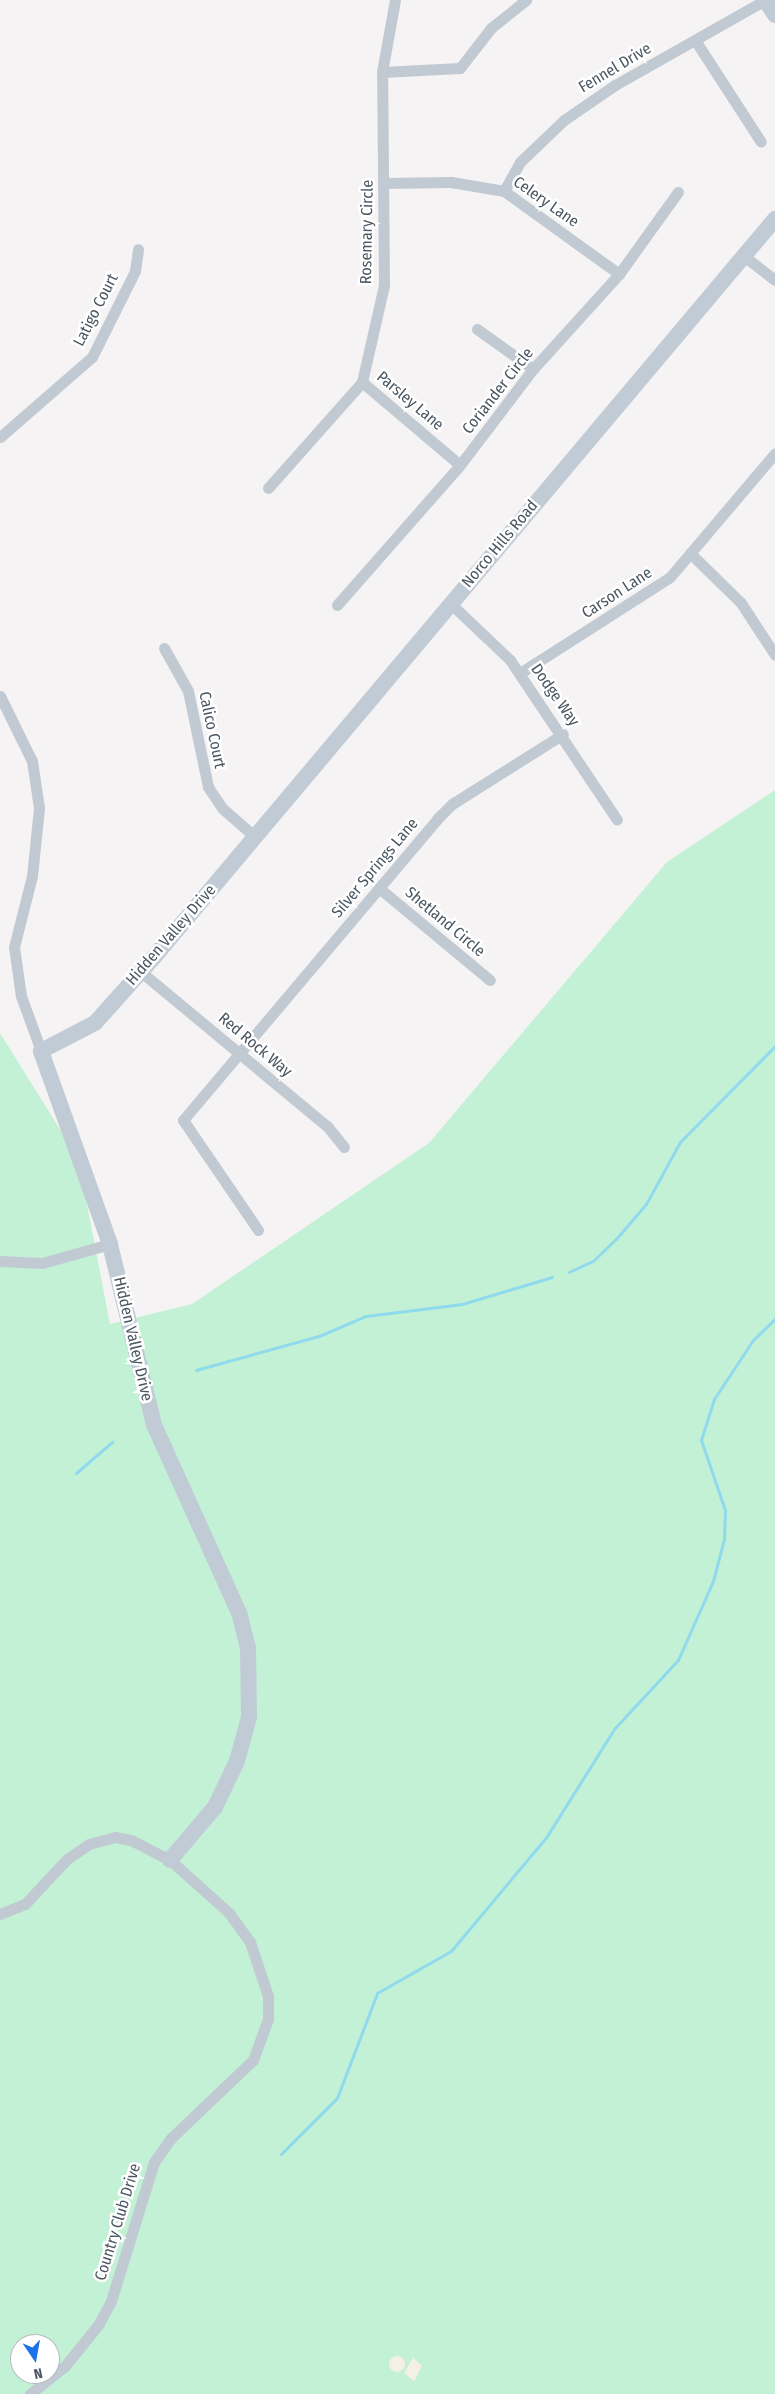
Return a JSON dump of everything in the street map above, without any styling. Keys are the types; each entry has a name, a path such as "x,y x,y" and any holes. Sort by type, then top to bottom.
{"street":[{"name":"Rosemary Circle","path":"268,488 362,382 384,285 385,183 382,72 395,0"},
{"path":"382,72 460,68 491,28 526,0"},
{"path":"765,0 775,15"},
{"name":"Fennel Drive","path":"504,191 520,162 564,120 695,40 765,0"},
{"path":"695,40 761,142"},
{"name":"Celery Lane","path":"385,183 451,182 504,191 619,274"},
{"name":"Coriander Circle","path":"337,605 460,465 533,369 619,274 678,192"},
{"name":"Norco Hills Road","path":"226,869 775,219"},
{"name":"Latigo Court","path":"0,437 92,357 135,271 138,249"},
{"path":"744,256 775,280"},
{"path":"478,329 533,369"},
{"name":"Parsley Lane","path":"362,382 460,465"},
{"name":"Carson Lane","path":"520,673 655,590 690,553 775,453"},
{"path":"690,553 741,603 775,655"},
{"name":"Dodge Way","path":"450,603 488,635 520,673 563,734 618,820"},
{"name":"Calico Court","path":"164,648 188,690 208,787 222,808 254,836"},
{"path":"0,696 32,761 40,808 32,876 14,947 21,996 41,1051"},
{"name":"Silver Springs Lane","path":"258,1230 183,1120 452,804 563,734"},
{"name":"Hidden Valley Drive","path":"170,1860 215,1806 237,1761 249,1717 248,1648 239,1613 154,1425 110,1244 41,1051 95,1023 226,869"},
{"name":"Shetland Circle","path":"379,888 490,980"},
{"name":"Red Rock Way","path":"140,971 326,1126 344,1147"},
{"path":"0,1261 42,1263 110,1244"},
{"name":"Country Club Drive","path":"0,1914 25,1904 67,1859 90,1844 115,1837 131,1840 170,1860 229,1912 250,1942 266,1986 268,2019 254,2060 160,2150 146,2181 111,2300 76,2354 30,2394"}],"green space":[{"path":"775,790 775,2394 0,2394 0,1033 61,1131 85,1194 110,1324 192,1304 429,1143 667,862"}],"sand":[{"path":"397,2356 405,2364 397,2372 389,2364"},
{"path":"413,2358 422,2366 414,2381 404,2373"}],"waterway":[{"path":"569,1272 593,1261 616,1239 646,1204 680,1142 775,1046"},
{"path":"196,1370 319,1336 366,1316 462,1304 552,1277"},
{"path":"281,2154 337,2098 377,1993 451,1951 547,1836 614,1729 678,1660 713,1581 724,1539 725,1510 701,1440 714,1399 753,1340 775,1319"},
{"path":"76,1473 112,1442"}]}
